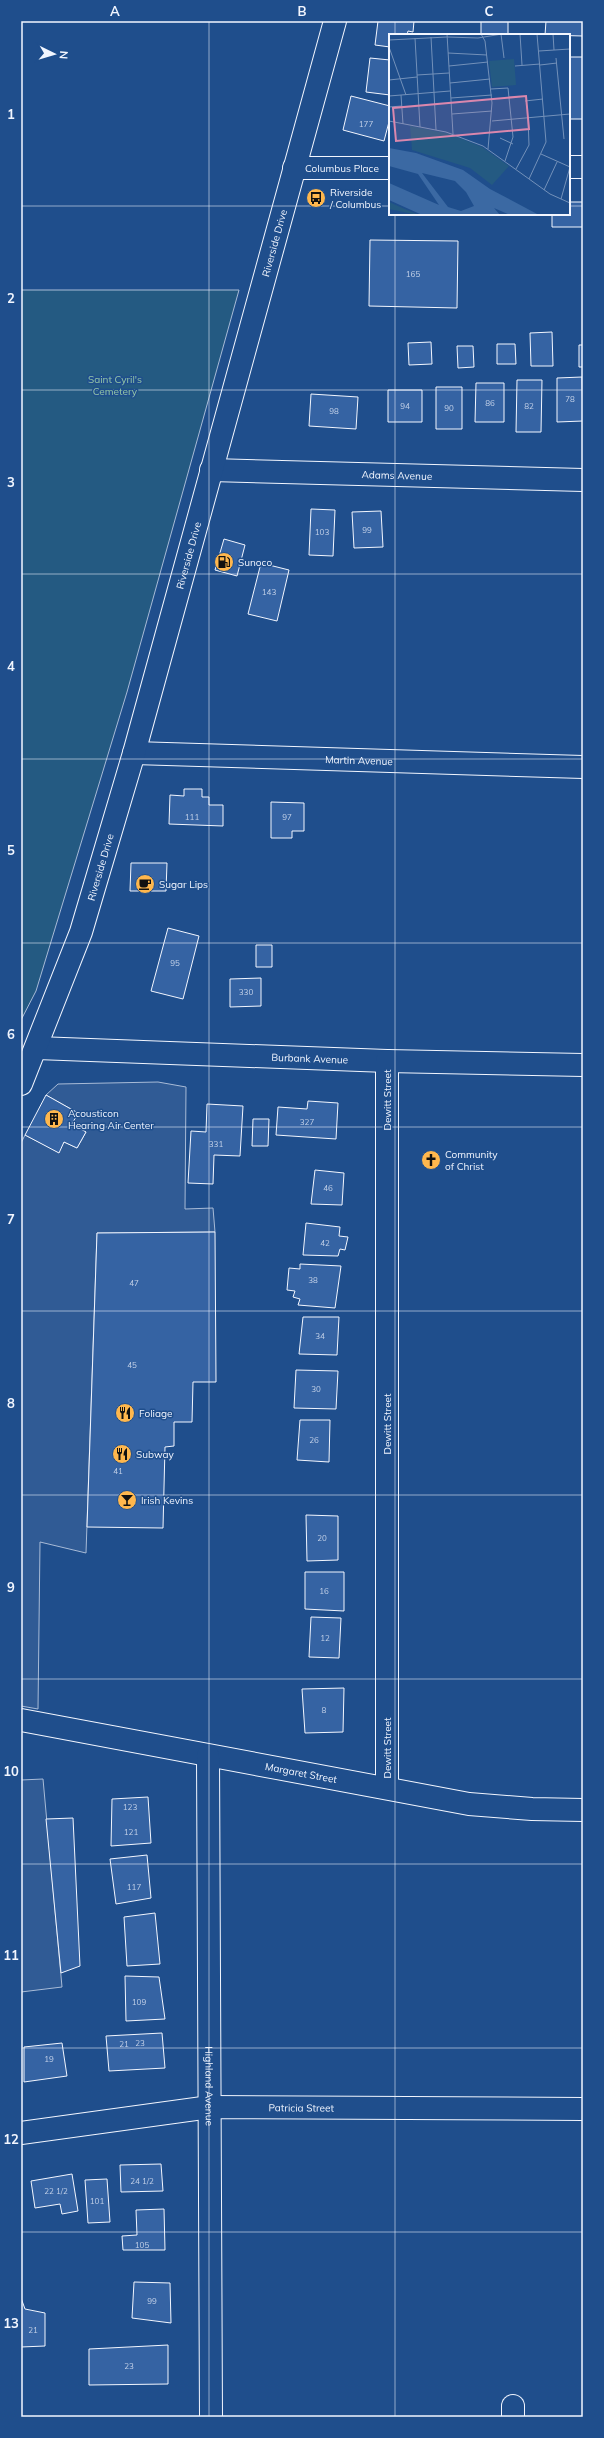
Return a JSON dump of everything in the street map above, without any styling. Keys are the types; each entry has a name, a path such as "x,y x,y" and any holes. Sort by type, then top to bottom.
{"street":[{"name":"Riverside Drive","path":"21,1084 37,1048 82,932 134,753 211,470 263,290 294,168 335,21"},
{"path":"570,167 583,167"},
{"name":"Columbus Place","path":"294,168 389,168"},
{"name":"Adams Avenue","path":"211,470 583,480"},
{"name":"Martin Avenue","path":"134,753 583,767"},
{"name":"Burbank Avenue","path":"37,1048 387,1061 583,1065"},
{"name":"Dewitt Street","path":"387,1061 387,1787"},
{"name":"Margaret Street","path":"21,1720 208,1756 387,1787 468,1804 532,1809 583,1810"},
{"name":"Highland Avenue","path":"208,1756 211,2417"},
{"name":"Patricia Street","path":"21,2133 210,2106 583,2109"}],"green space":[{"name":"Saint Cyril's Cemetery","path":"21,290 239,290 127,692 36,991 21,1020"}],"shaded area":[{"path":"158,1082 186,1087 185,1209 213,1208 215,1232 97,1233 86,1553 40,1542 38,1709 21,1706 21,1143 25,1135 58,1152 64,1142 77,1148 86,1132 72,1124 78,1113 46,1095 58,1084"},
{"path":"43,1779 62,1987 21,1992 21,1780"}],"building":[{"path":"378,21 414,21 413,32 408,31 407,34 389,34 389,47 375,45"},
{"path":"481,21 508,21 508,34 481,34"},
{"path":"546,21 583,21 583,36 570,36 570,34 545,34"},
{"path":"570,57 583,57 583,119 570,119"},
{"path":"370,58 389,60 389,95 366,92"},
{"path":"351,96 389,106 389,122 384,141 343,130"},
{"path":"570,202 583,202 583,227 552,227 552,215 570,215"},
{"path":"370,240 458,241 457,308 369,306"},
{"path":"552,332 553,366 531,366 530,333"},
{"path":"431,342 432,364 409,365 408,343"},
{"path":"497,344 515,344 516,364 497,364"},
{"path":"579,345 583,345 583,367 579,367"},
{"path":"457,346 473,346 474,367 458,368"},
{"path":"582,377 583,421 557,422 557,378"},
{"path":"517,380 542,380 541,432 516,432"},
{"path":"476,383 504,383 504,422 475,422"},
{"path":"436,387 462,387 462,429 436,429"},
{"path":"388,390 422,390 422,422 388,422"},
{"path":"311,394 358,397 356,429 309,426"},
{"path":"311,509 335,510 333,556 309,555"},
{"path":"381,511 383,547 354,548 352,512"},
{"path":"224,539 245,545 237,576 215,570"},
{"path":"261,563 289,570 277,621 248,614"},
{"path":"184,789 202,789 202,797 209,797 209,805 223,805 223,826 169,824 170,795 184,796"},
{"path":"271,802 304,803 304,831 292,831 292,838 271,838"},
{"path":"131,863 167,863 166,891 130,891"},
{"path":"168,928 199,936 183,999 151,991"},
{"path":"256,945 272,945 272,967 256,967"},
{"path":"261,978 261,1006 230,1007 230,979"},
{"name":"Acousticon Hearing Air Center","path":"46,1095 78,1113 72,1124 86,1132 77,1148 64,1142 59,1153 25,1135"},
{"path":"308,1101 338,1103 336,1139 276,1135 278,1107 307,1109"},
{"path":"207,1104 243,1106 240,1156 214,1155 213,1184 188,1183 191,1131 206,1132"},
{"path":"253,1119 269,1119 268,1146 252,1146"},
{"path":"315,1170 344,1173 342,1205 311,1204"},
{"path":"306,1223 340,1227 339,1236 348,1237 345,1250 340,1249 338,1256 303,1255"},
{"path":"215,1232 216,1382 193,1382 192,1422 174,1422 174,1446 165,1447 163,1528 87,1527 97,1233"},
{"path":"300,1264 341,1266 335,1308 298,1305 300,1299 293,1297 295,1291 287,1290 289,1268 300,1269"},
{"path":"303,1317 339,1317 337,1355 299,1354"},
{"path":"296,1370 338,1371 336,1409 294,1408"},
{"path":"300,1420 330,1420 329,1462 297,1460"},
{"path":"306,1515 338,1516 338,1560 307,1561"},
{"path":"305,1572 344,1572 344,1611 305,1609"},
{"path":"311,1617 341,1618 339,1658 309,1657"},
{"path":"344,1688 343,1732 305,1733 302,1689"},
{"path":"148,1797 151,1843 111,1846 112,1799"},
{"path":"73,1818 80,1966 61,1973 46,1819"},
{"path":"147,1855 151,1898 116,1904 110,1859"},
{"path":"155,1913 160,1964 127,1966 124,1917"},
{"path":"125,1976 159,1977 165,2019 126,2021"},
{"path":"162,2033 165,2068 109,2071 106,2036"},
{"path":"62,2043 67,2076 24,2082 24,2047"},
{"path":"161,2164 163,2191 121,2192 120,2165"},
{"path":"72,2174 78,2211 62,2214 60,2204 35,2208 31,2181"},
{"path":"107,2179 110,2222 88,2223 85,2180"},
{"path":"164,2209 165,2250 123,2250 122,2236 137,2235 136,2210"},
{"path":"134,2282 170,2283 171,2323 132,2318"},
{"path":"21,2298 25,2309 45,2313 45,2346 21,2347"},
{"path":"168,2345 168,2384 89,2385 89,2349"}],"place":[{"name":"Riverside / Columbus","path":"316,198"},
{"name":"Sunoco","path":"224,562"},
{"name":"Sugar Lips","path":"145,884"},
{"name":"Acousticon Hearing Air Center","path":"54,1119"},
{"name":"Community of Christ","path":"431,1160"},
{"name":"Foliage","path":"125,1413"},
{"name":"Subway","path":"122,1454"},
{"name":"Irish Kevins","path":"127,1500"}]}
